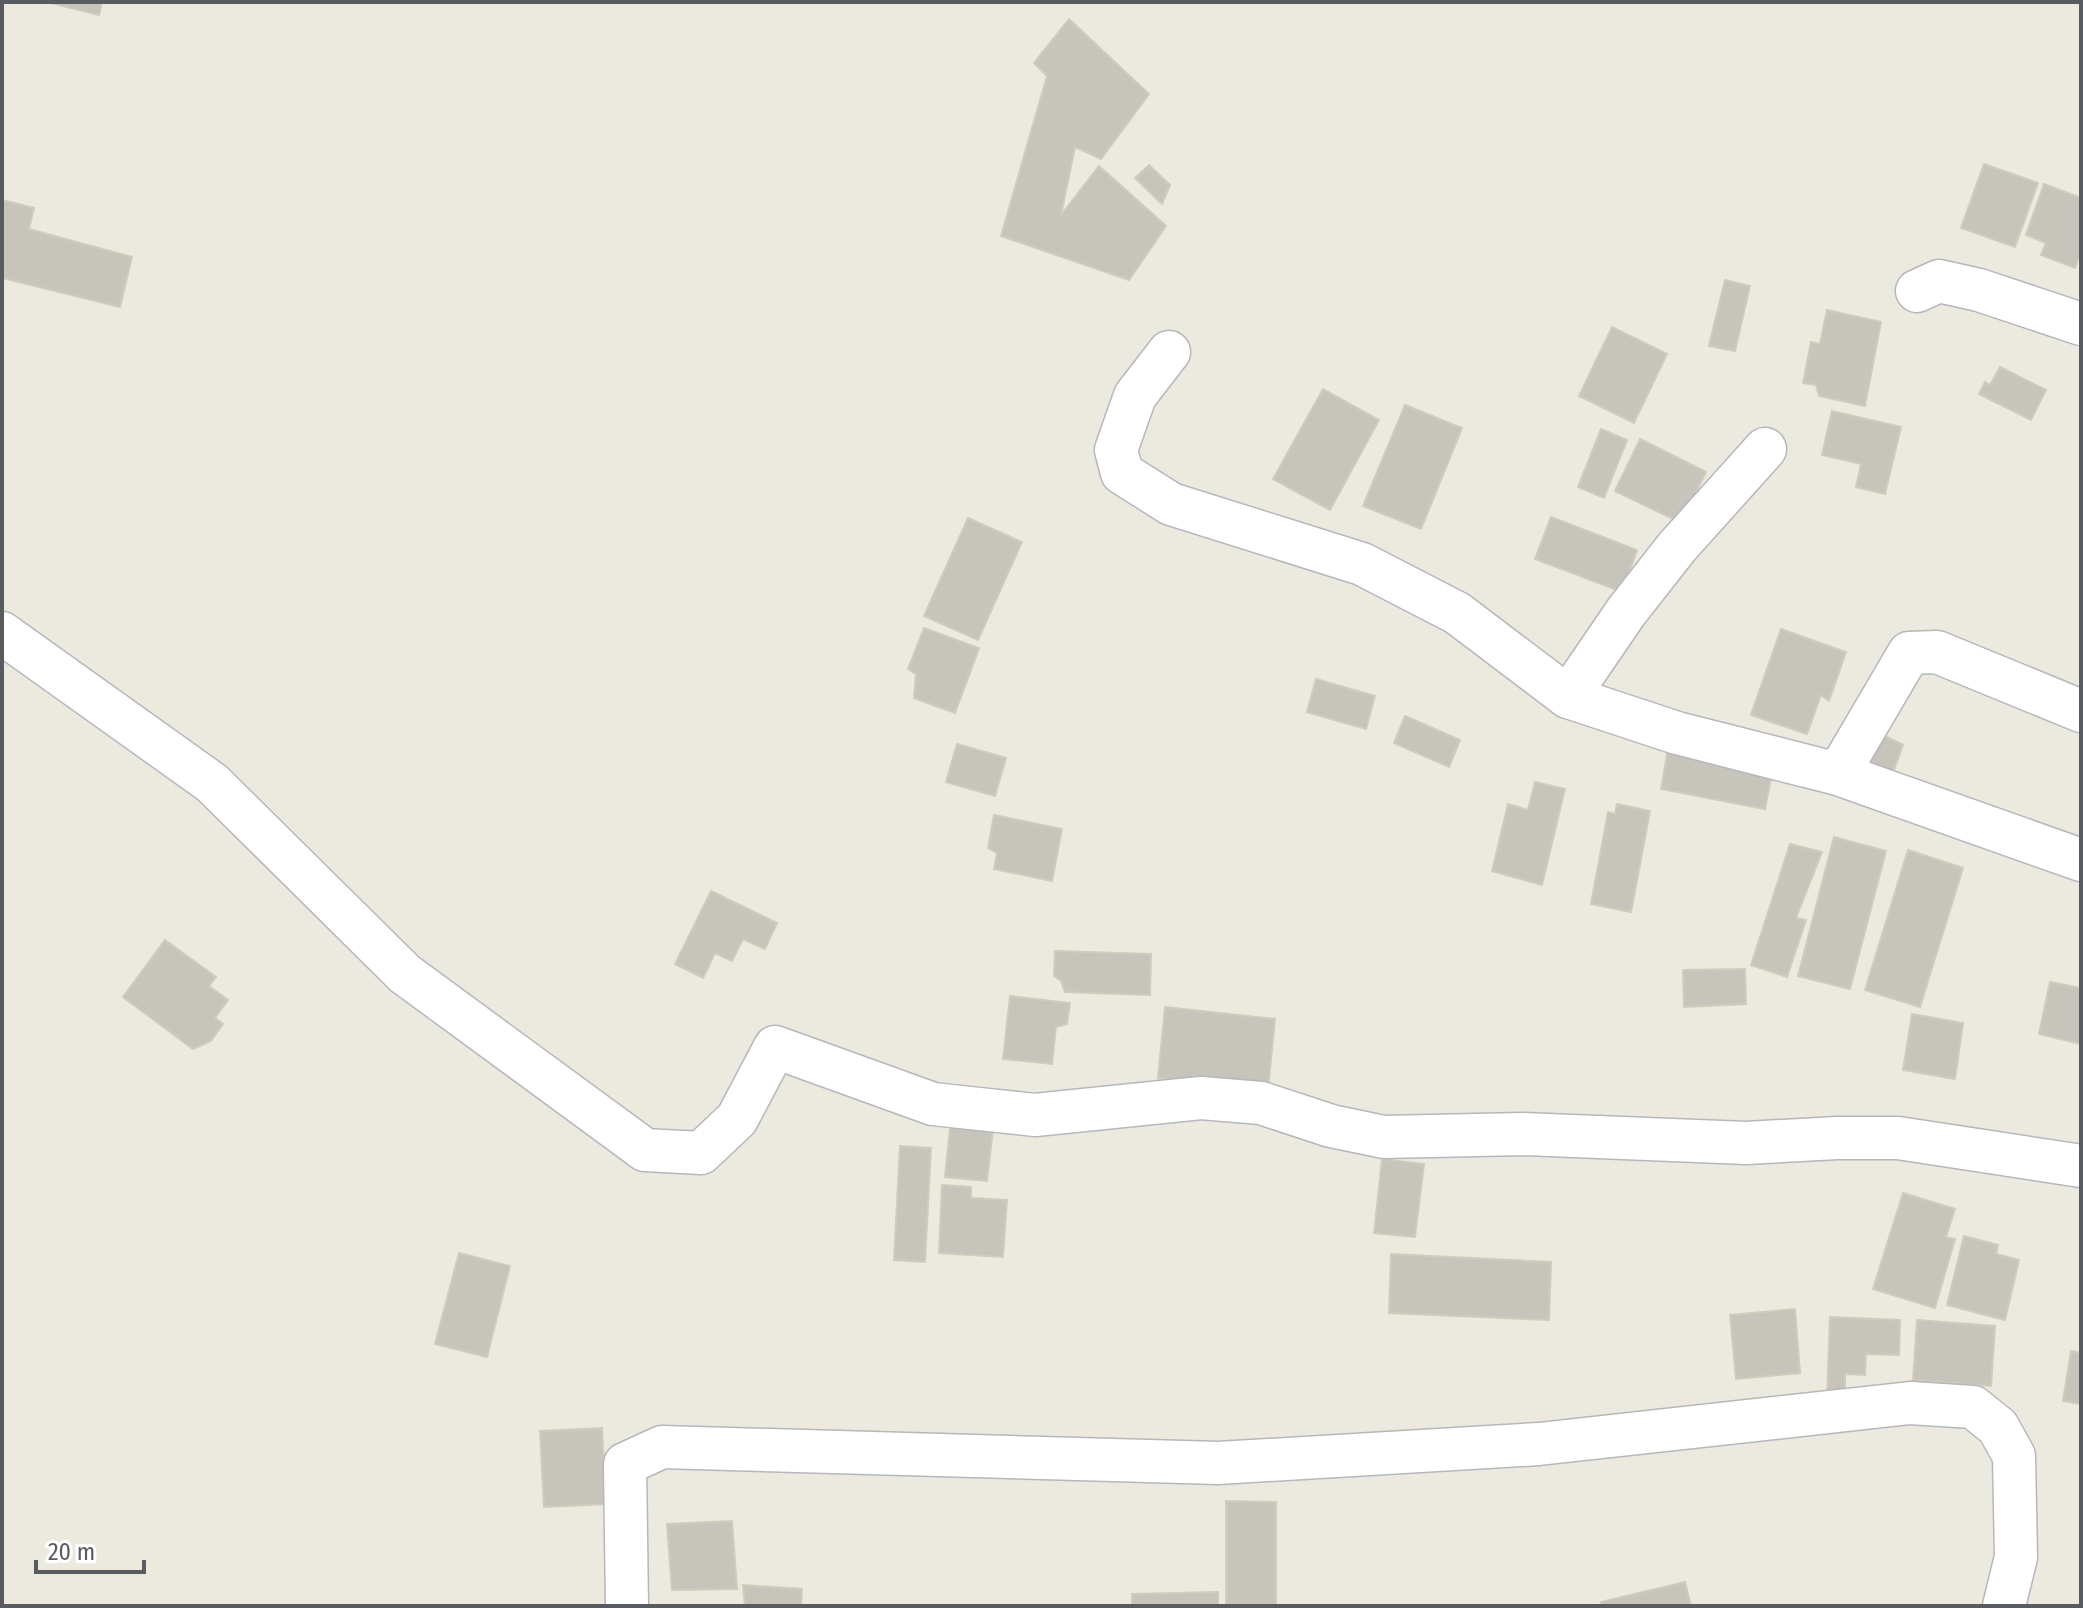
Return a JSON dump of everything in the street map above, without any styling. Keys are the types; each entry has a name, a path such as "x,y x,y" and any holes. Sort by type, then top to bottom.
{"street":[{"path":"1917,291 1939,281 1979,290 2081,324"},
{"path":"1169,352 1135,396 1116,450 1122,473 1171,504 1362,564 1457,613 1568,697 1677,733 1838,774 2081,860"},
{"path":"1568,697 1626,612 1677,547 1765,449"},
{"path":"2,633 212,783 405,974 645,1150 701,1153 737,1119 775,1047 933,1104 1035,1115 1201,1098 1261,1103 1331,1126 1384,1137 1593,1135 1746,1143 1898,1138 2081,1166"},
{"path":"1838,774 1909,653 1937,652 2081,711"},
{"path":"627,1606 625,1464 662,1447 1218,1463 1539,1444 1910,1403 1973,1407 1998,1427 2014,1456 2016,1557 2004,1606"}],"building":[{"path":"47,2 102,2 99,15"},
{"path":"1069,19 1149,94 1101,159 1075,147 1061,215 1099,166 1166,226 1129,280 1001,236 1047,76 1034,63"},
{"path":"1984,164 2038,183 2015,247 1961,228"},
{"path":"1149,165 1170,185 1162,204 1135,178"},
{"path":"2044,184 2081,198 2081,251 2075,268 2041,255 2046,243 2026,235"},
{"path":"2,200 34,208 29,229 132,257 120,307 2,278"},
{"path":"1725,280 1750,286 1735,351 1709,346"},
{"path":"1827,310 1881,322 1865,406 1819,396 1816,385 1803,383 1811,342 1820,344"},
{"path":"1612,327 1667,354 1634,423 1579,396"},
{"path":"2000,367 2046,390 2031,420 1979,394 1985,382 1990,385"},
{"path":"1323,389 1379,420 1330,510 1273,479"},
{"path":"1405,405 1462,428 1421,529 1363,506"},
{"path":"1832,411 1901,427 1885,494 1856,487 1861,464 1822,455"},
{"path":"1601,429 1627,440 1604,498 1578,487"},
{"path":"1640,439 1706,472 1681,523 1615,491"},
{"path":"1551,517 1637,550 1622,592 1535,559"},
{"path":"968,518 1022,542 978,640 924,616"},
{"path":"924,628 979,648 955,713 914,698 916,674 908,669"},
{"path":"1781,629 1846,652 1829,701 1821,695 1807,734 1751,715"},
{"path":"1316,679 1375,696 1366,729 1307,712"},
{"path":"1405,716 1460,740 1449,767 1394,743"},
{"path":"1875,731 1903,745 1892,775 1860,761"},
{"path":"957,744 1006,758 995,796 946,782"},
{"path":"1668,749 1772,773 1765,809 1661,789"},
{"path":"1535,782 1565,789 1542,885 1492,871 1508,804 1528,810"},
{"path":"1617,804 1650,811 1631,912 1591,904 1608,812 1615,814"},
{"path":"994,815 1062,829 1052,881 994,869 997,853 988,848"},
{"path":"1834,837 1886,851 1850,989 1798,976"},
{"path":"1790,844 1822,852 1796,918 1806,920 1787,977 1751,965"},
{"path":"1908,850 1963,868 1920,1007 1865,990"},
{"path":"711,891 777,923 765,949 743,939 732,961 715,953 703,978 675,964"},
{"path":"165,940 216,977 209,986 228,1000 215,1018 223,1024 211,1041 193,1049 123,997"},
{"path":"1055,951 1151,954 1150,995 1065,992 1061,981 1054,976"},
{"path":"1745,969 1746,1004 1684,1007 1683,970"},
{"path":"2050,982 2081,988 2081,1044 2039,1034"},
{"path":"1010,996 1070,1003 1067,1024 1056,1027 1052,1064 1003,1059"},
{"path":"1165,1007 1275,1019 1268,1090 1158,1078"},
{"path":"1912,1014 1963,1023 1955,1079 1903,1070"},
{"path":"952,1108 995,1112 987,1181 945,1177"},
{"path":"900,1146 931,1148 925,1262 894,1260"},
{"path":"1382,1159 1424,1164 1415,1237 1374,1233"},
{"path":"942,1185 971,1187 971,1198 1007,1200 1003,1257 939,1253"},
{"path":"1903,1193 1955,1209 1946,1237 1955,1239 1935,1308 1873,1289"},
{"path":"1964,1236 1998,1245 1996,1254 2019,1260 2005,1320 1947,1305"},
{"path":"459,1253 510,1266 487,1357 435,1344"},
{"path":"1391,1254 1551,1262 1549,1320 1389,1313"},
{"path":"1795,1309 1800,1373 1736,1379 1730,1315"},
{"path":"1830,1317 1900,1320 1899,1355 1866,1354 1865,1375 1845,1374 1845,1397 1827,1397"},
{"path":"1917,1320 1995,1326 1991,1386 1913,1380"},
{"path":"2071,1351 2081,1353 2081,1404 2063,1401"},
{"path":"602,1428 606,1504 544,1507 540,1431"},
{"path":"1226,1501 1276,1502 1276,1606 1226,1606"},
{"path":"732,1521 737,1589 672,1590 667,1524"},
{"path":"1685,1582 1691,1606 1602,1606 1601,1602"},
{"path":"743,1585 802,1589 801,1606 745,1606"},
{"path":"1218,1592 1218,1606 1132,1606 1132,1594"}]}
